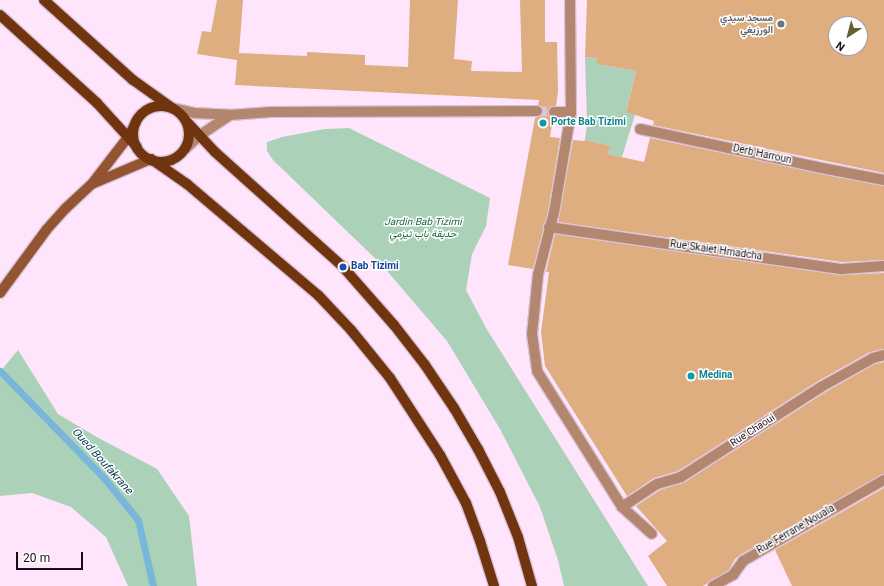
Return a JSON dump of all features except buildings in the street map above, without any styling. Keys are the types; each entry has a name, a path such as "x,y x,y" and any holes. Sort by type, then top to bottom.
{"main road":[{"path":"44,0 133,80 180,113 215,152 343,267 394,325 425,365 454,408 478,449 500,492 518,537 532,586"},
{"path":"0,15 97,103 142,154 187,184 318,295 351,330 390,378 440,455 466,503 494,586"},
{"path":"137,147 134,139 136,122 148,109 165,106 173,108"},
{"path":"150,159 160,162 170,160 178,156 185,149 189,135 186,121"}],"street":[{"path":"570,0 571,112 549,227 538,275 532,334 537,370 622,507 652,534"},
{"path":"173,108 195,113 230,114 271,112 537,111"},
{"path":"554,112 571,112"},
{"path":"185,149 200,135 230,114"},
{"path":"0,293 47,229 92,184 128,137 136,122"},
{"name":"Derb Harroun","path":"640,129 884,180"},
{"path":"92,184 150,159"},
{"name":"Rue Skaiet Hmadcha","path":"549,227 842,269 884,266"},
{"name":"Rue Chaoui","path":"622,507 657,484 681,477 821,387 873,358 884,355"},
{"name":"Rue Ferrane Nouala","path":"713,586 733,575 743,561 884,480"}],"green space":[{"path":"585,57 597,58 597,64 636,71 626,111 635,115 622,157 608,154 609,146 585,140 587,124"},
{"name":"Jardin Bab Tizimi حديقة باب تيزمي","path":"349,128 490,198 486,226 472,254 466,290 486,328 648,586 564,586 558,560 540,507 500,429 447,341 382,265 273,160 267,151 267,142 282,137 325,129"},
{"path":"18,350 58,414 95,436 157,469 189,516 197,586 128,586 106,537 71,507 32,493 0,496 0,372"}],"waterway":[{"name":"Oued Boufakrane","path":"0,371 104,478 138,520 153,586"}],"tunnel":[{"path":"537,111 554,112"}],"place":[{"name":"مسجد سيدي الورزيغي","path":"781,24"},
{"name":"Porte Bab Tizimi","path":"543,123"},
{"name":"Bab Tizimi","path":"343,267"},
{"name":"Medina","path":"691,376"}]}
